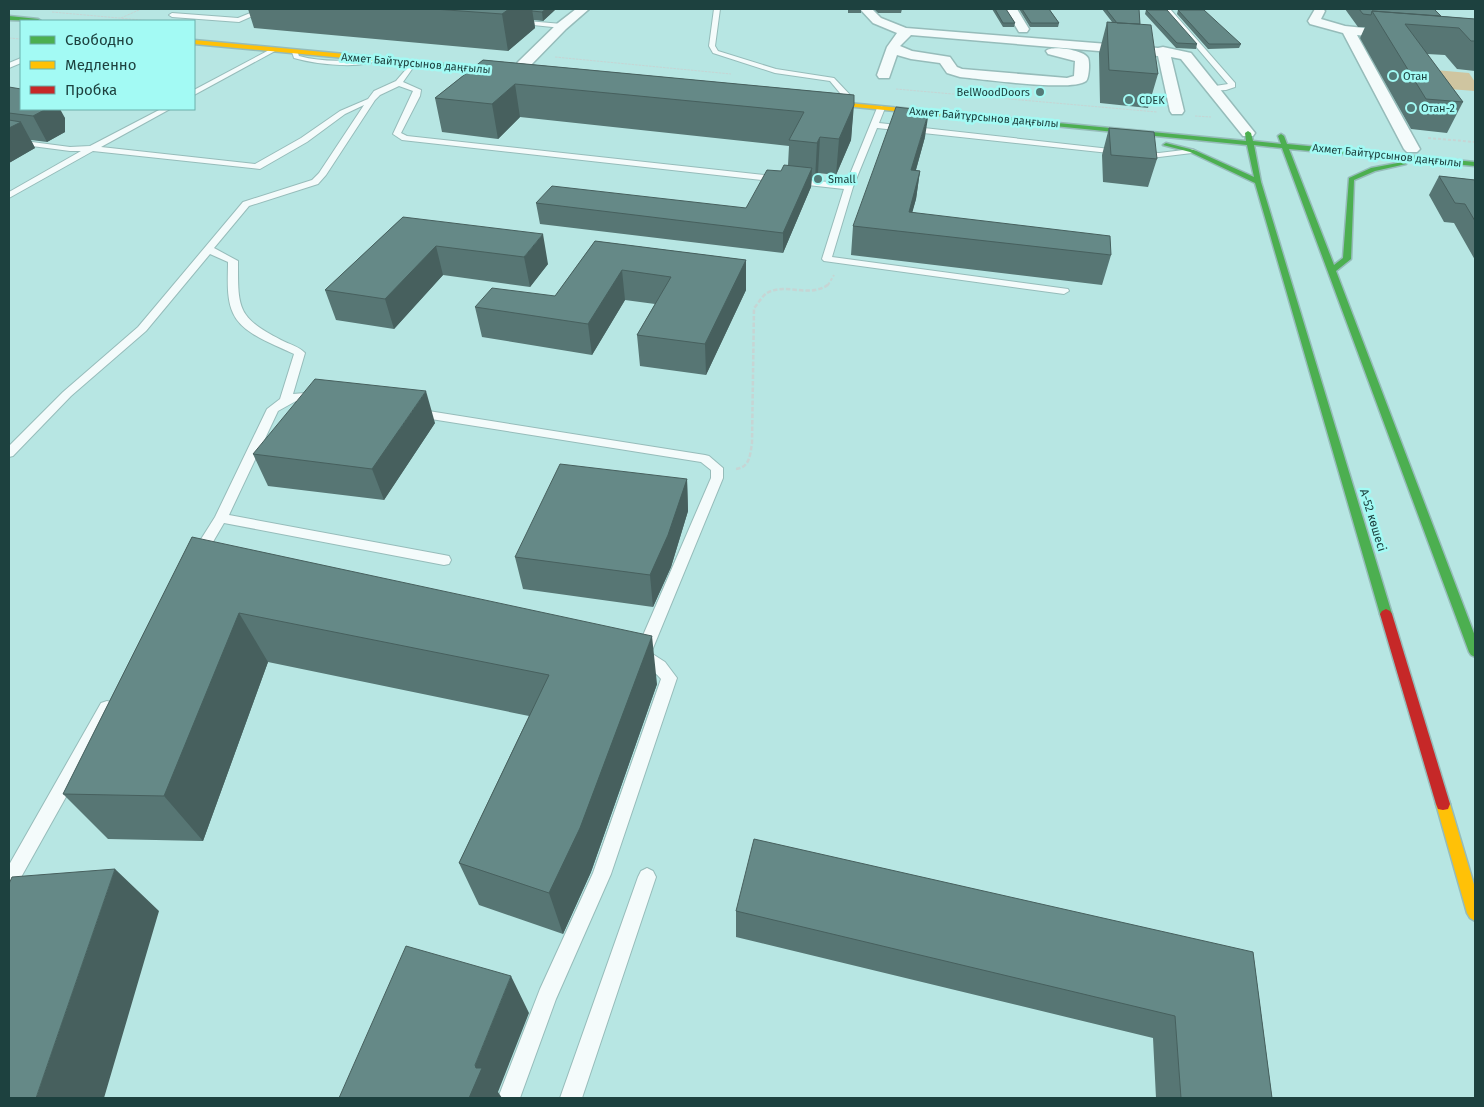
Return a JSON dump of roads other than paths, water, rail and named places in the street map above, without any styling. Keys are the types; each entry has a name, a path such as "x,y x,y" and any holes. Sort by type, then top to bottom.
{"street":[{"path":"529,65 562,26 583,9"},
{"path":"866,9 869,16 874,20 904,34 1071,54 1082,59 1081,78 1067,82 960,73 952,70 945,60"},
{"path":"1011,9 1023,29"},
{"path":"1400,24 1352,21 1330,17 1318,10 1314,21 1349,32 1407,36"},
{"path":"9,18 28,20"},
{"path":"884,75 893,47 904,34 916,30 1163,51 1186,56 1249,137"},
{"path":"1349,32 1412,149"},
{"name":"Ахмет Байтұрсынов даңғылы","path":"195,36 295,52 414,62 529,65"},
{"name":"Ахмет Байтұрсынов даңғылы","path":"195,42 529,65"},
{"path":"893,47 900,53 910,56 945,60 958,50 983,43"},
{"path":"1163,51 1182,113"},
{"name":"Ахмет Байтұрсынов даңғылы","path":"1249,137 1044,123 881,108 805,97 848,98 1249,137 1475,155"},
{"path":"1044,123 1061,128 1164,144 1192,151 1258,182"},
{"name":"А-52 көшесі","path":"1249,137 1258,182 1475,913"},
{"path":"1283,140 1475,652"},
{"name":"Ахмет Байтұрсынов даңғылы","path":"1283,140 1475,164"},
{"path":"1332,270 1347,260 1351,179 1373,169 1427,159"}],"lane":[{"path":"169,17 187,9 253,14"},
{"path":"169,17 235,20 265,9"},
{"path":"717,9 712,46 715,52 775,71 832,79 848,98"},
{"path":"1167,9 1232,85 1226,88 1212,89"},
{"path":"511,16 540,18 546,21 544,25"},
{"path":"506,21 562,26"},
{"path":"195,92 273,50"},
{"path":"9,453 67,394 142,330 246,204 315,182 322,175 370,101 377,93 399,83 414,62"},
{"path":"399,83 416,90 416,96 397,134 405,138 850,187"},
{"path":"9,141 70,149 92,148 257,167 304,140 353,105 370,101"},
{"path":"881,108 850,187 827,259 1064,292"},
{"path":"9,195 164,110"},
{"path":"874,125 1137,154 1159,155 1192,151"},
{"path":"208,249 232,261 234,292 239,315 256,330 300,353 286,399"},
{"path":"191,567 221,518 273,409 286,399 304,395 334,400"},
{"path":"402,411 705,459 716,468 718,478 643,654"},
{"path":"221,518 444,560"},
{"path":"510,1098 547,996 602,874 669,678 660,666 643,654 625,650"},
{"path":"9,882 116,693"},
{"path":"571,1098 647,877"}],"place":[{"name":"Отан","path":"1393,76"},
{"name":"BelWoodDoors","path":"1040,92"},
{"name":"CDEK","path":"1129,100"},
{"name":"Отан-2","path":"1411,108"},
{"name":"Small","path":"818,179"}]}
